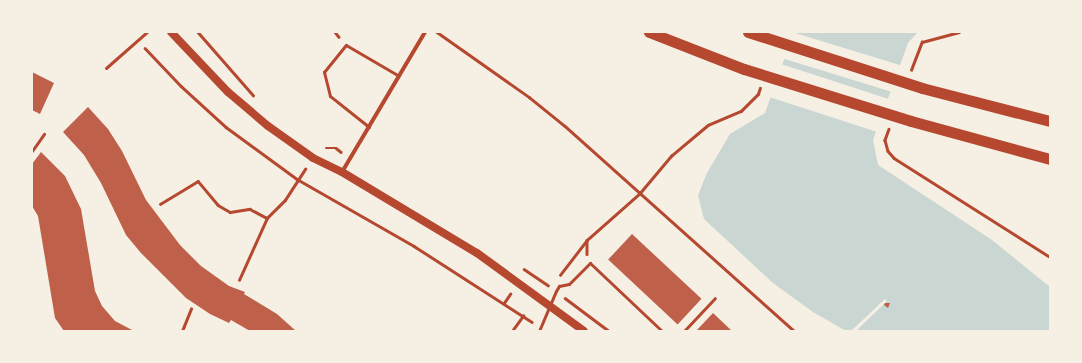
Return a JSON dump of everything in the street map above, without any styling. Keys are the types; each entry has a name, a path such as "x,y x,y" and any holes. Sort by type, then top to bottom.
{"highway":[{"path":"649,32 744,69 911,121 1050,159"},
{"path":"751,33 922,88 1050,121"}],"main road":[{"path":"171,32 228,92 268,126 313,158 342,172 477,253 552,306 584,331"}],"street":[{"path":"342,172 425,32"}],"lane":[{"path":"106,68 147,32"},
{"path":"369,127 330,96 324,72 346,45 399,76"},
{"path":"32,151 44,134"},
{"path":"540,330 552,306 559,286 569,284 590,263 662,331"},
{"path":"684,331 715,298"}],"path":[{"path":"198,32 255,97"},
{"path":"437,32 529,97 565,126 639,194 794,331"},
{"path":"910,72 922,42 959,32"},
{"path":"138,40 181,86 226,127 297,179 414,246 523,316 540,330"},
{"path":"560,273 586,240 639,194 671,156 703,130 741,111 758,94 762,82"},
{"path":"891,125 885,140 888,150 894,158 1050,257"},
{"path":"320,147 336,148 350,159"},
{"path":"239,280 267,218 285,200 297,179"},
{"path":"160,204 198,182 218,205 230,212 250,209 267,218"},
{"path":"182,331 191,310"},
{"path":"512,331 523,316"}],"shaded area":[{"path":"794,32 918,32 908,43 873,140 878,165 992,240 1050,287 1050,331 846,331 813,312 773,283 704,219 698,195 707,173 730,134 765,113"}],"pier":[{"path":"792,32 903,66 895,93 784,59"},
{"path":"781,64 889,99 879,133 770,97"},
{"path":"885,299 887,301 856,331 851,331"}],"building":[{"path":"32,72 54,83 40,114 32,110"},
{"path":"88,107 108,129 122,151 146,200 180,245 201,266 229,286 245,292 244,294 277,314 296,331 250,331 231,320 229,323 210,314 186,298 141,253 126,235 101,183 84,155 63,132"},
{"path":"41,152 65,176 81,209 95,291 102,306 115,321 134,331 64,331 55,318 38,216 32,206 32,164"},
{"path":"632,234 701,299 678,324 608,260"},
{"path":"885,303 890,303 888,308 884,305"},
{"path":"713,313 732,331 696,331"}]}
